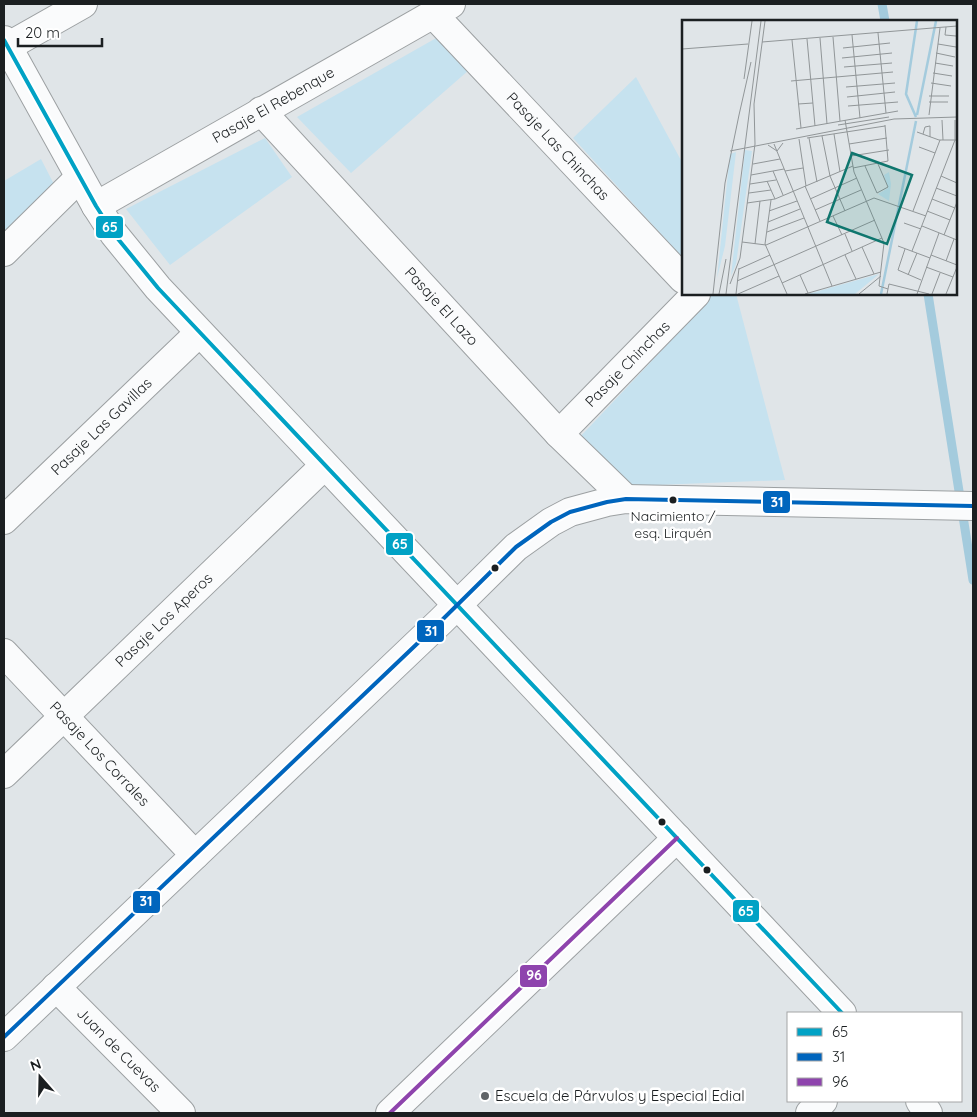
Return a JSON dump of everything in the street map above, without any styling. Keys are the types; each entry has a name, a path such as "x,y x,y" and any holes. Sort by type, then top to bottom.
{"street":[{"path":"83,4 6,44 96,206 132,257 199,333 841,1012"},
{"name":"Pasaje El Rebenque","path":"96,206 442,9"},
{"name":"Pasaje Las Chinchas","path":"442,9 682,278"},
{"name":"Pasaje El Lazo","path":"261,112 559,434 626,499"},
{"path":"4,252 80,178"},
{"name":"Pasaje Chinchas","path":"559,434 695,295"},
{"name":"Pasaje Las Gavillas","path":"4,520 199,333"},
{"name":"Pasaje Los Aperos","path":"4,774 324,466"},
{"path":"4,1037 458,605 516,547 545,526 588,506 626,499 973,506"},
{"name":"Pasaje Los Corrales","path":"4,653 195,855"},
{"path":"390,1113 677,838"},
{"name":"Juan de Cuevas","path":"56,987 181,1113"},
{"path":"810,1113 822,1102"},
{"path":"921,1102 928,1113"}],"shaded area":[{"path":"438,37 469,70 351,173 297,117"},
{"path":"636,77 682,162 682,257 573,138"},
{"path":"265,138 292,177 170,265 126,209"},
{"path":"41,159 59,194 4,245 4,181"},
{"path":"700,295 736,295 785,480 631,486 578,439 699,311"}],"waterway":[{"path":"882,4 885,20"},
{"path":"928,295 973,580"}],"transit line":[{"name":"65","path":"4,40 96,206 114,234 158,288 841,1012"},
{"name":"31","path":"4,1037 441,621 516,547 551,522 570,512 626,499 973,506"},
{"name":"96","path":"390,1113 677,838"}],"place":[{"name":"Nacimiento / esq. Lirquén","path":"673,500"},
{"name":"Escuela de Párvulos y Especial Edial","path":"485,1096"}]}
